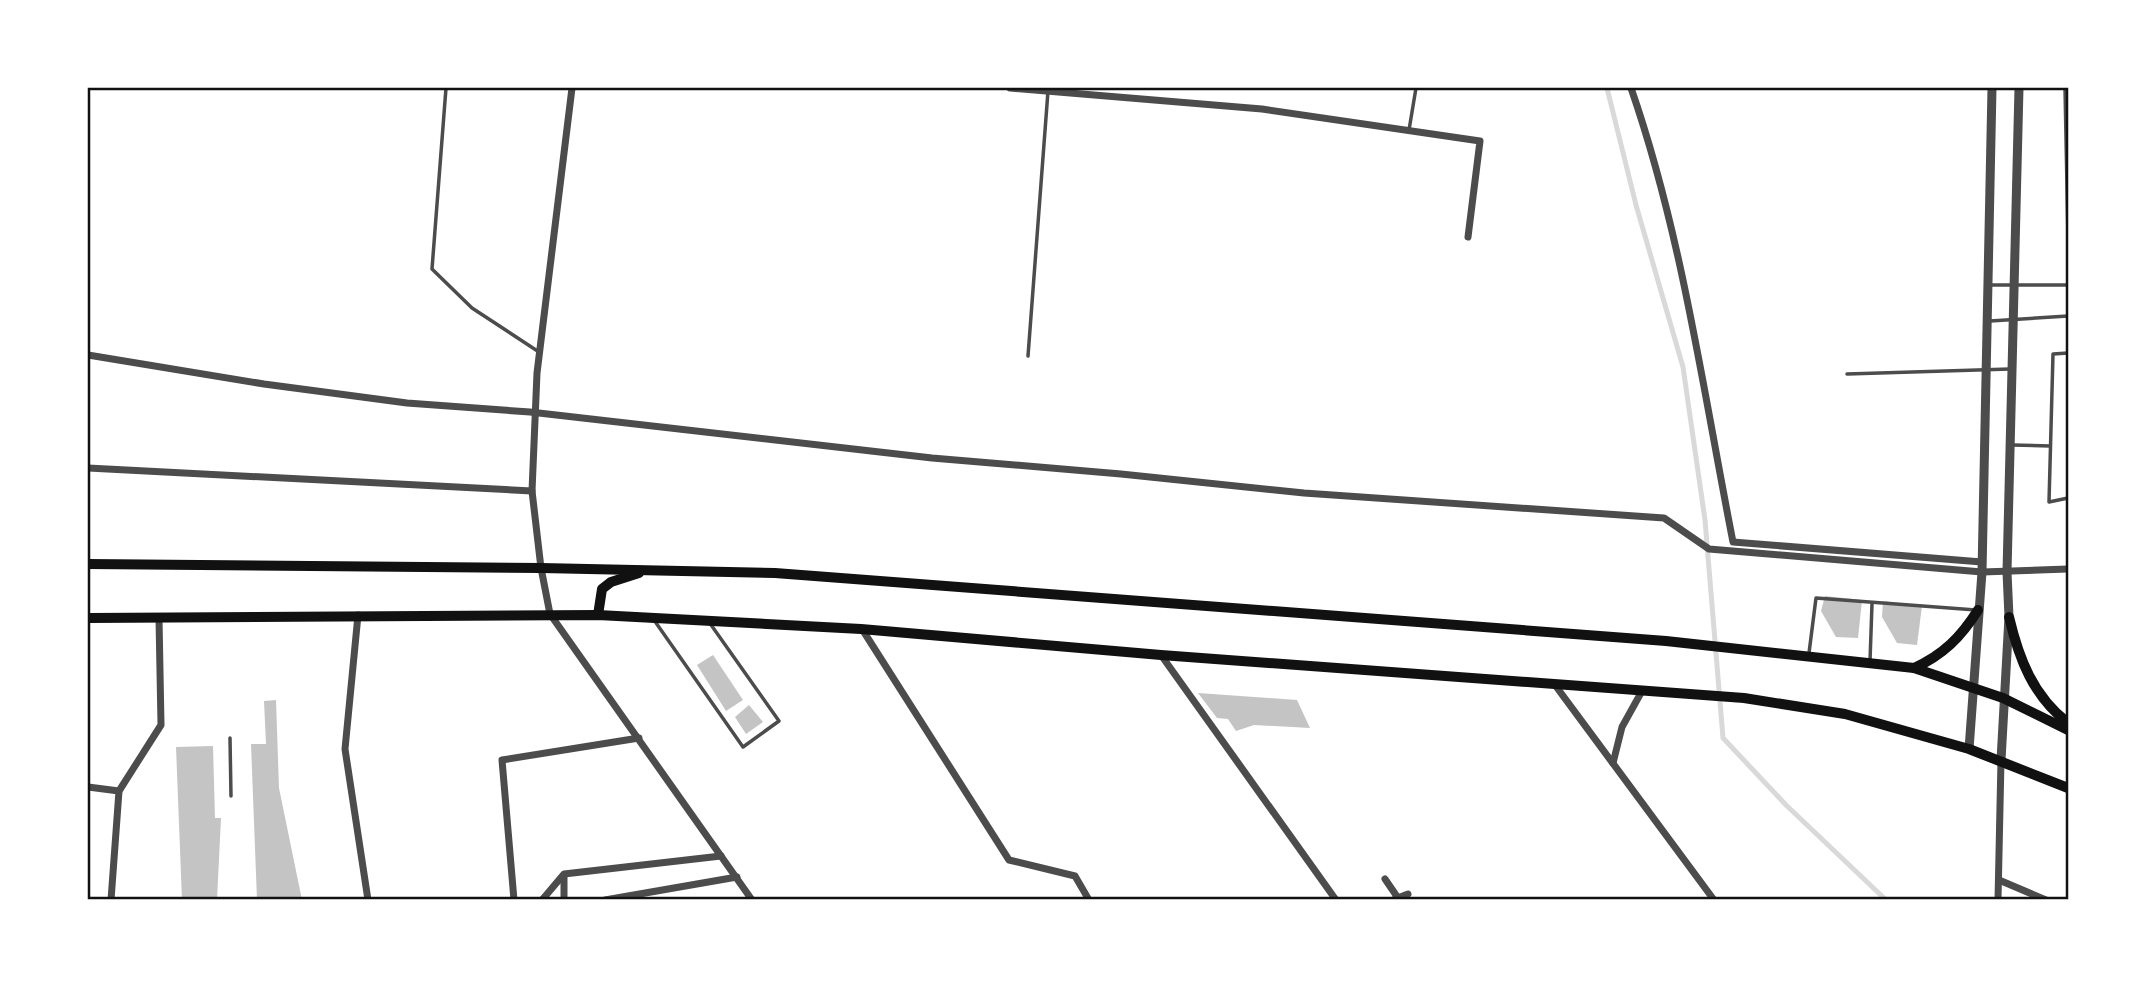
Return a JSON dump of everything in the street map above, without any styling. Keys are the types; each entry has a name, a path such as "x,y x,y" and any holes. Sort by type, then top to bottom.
{"main road":[{"path":"88,564 775,573 1666,641 1913,668 1973,686 2068,730"},
{"path":"598,615 602,589 611,582 648,570"},
{"path":"1913,668 1931,660 1952,645 1978,610"},
{"path":"88,618 598,615 861,629 1161,655 1744,698 1845,714 1969,749 2068,788"},
{"path":"2008,617 2018,656 2038,691 2068,723"}],"street":[{"path":"572,88 539,352 532,491 541,568 550,614 752,900"},
{"path":"1010,88 1262,108 1480,141 1468,237"},
{"path":"1631,88 1645,127 1683,273 1733,542 1982,562"},
{"path":"1969,749 1982,572 1992,88"},
{"path":"1998,900 2003,698 2008,617 2012,286 2019,88"},
{"path":"88,355 264,384 394,401 536,412 932,458 1121,474 1304,494 1664,518 1709,549 1982,572 2068,569"},
{"path":"88,468 532,491"},
{"path":"358,615 345,749 368,900"},
{"path":"111,900 119,792 162,725 159,618"},
{"path":"861,629 1009,860 1075,876 1089,900"},
{"path":"1161,655 1336,900"},
{"path":"1555,685 1714,900"},
{"path":"1613,763 1622,727 1642,691"},
{"path":"514,900 502,760 639,738"},
{"path":"88,787 119,792"},
{"path":"542,900 564,874 721,856"},
{"path":"564,874 564,900"},
{"path":"605,900 737,877"},
{"path":"1385,879 1396,899 1408,894"},
{"path":"1999,880 2046,900"}],"lane":[{"path":"446,88 432,269 472,308 539,352"},
{"path":"1409,130 1416,88"},
{"path":"2066,88 2068,238"},
{"path":"1028,356 1048,91"},
{"path":"1989,285 2068,285"},
{"path":"1988,321 2068,316"},
{"path":"2068,353 2053,354 2049,502 2068,498"},
{"path":"1847,374 2011,368"},
{"path":"2010,444 2050,446"},
{"path":"1808,655 1815,598 1978,610"},
{"path":"1870,663 1872,604"},
{"path":"653,619 743,747 779,721 708,621"},
{"path":"230,738 231,796"}],"building":[{"path":"1825,596 1862,600 1858,638 1836,637 1821,611"},
{"path":"1883,601 1922,606 1917,645 1897,643 1882,617"},
{"path":"713,655 743,700 726,711 697,665"},
{"path":"1198,693 1297,700 1310,728 1254,725 1236,731 1228,719 1217,718"},
{"path":"276,700 279,788 302,900 257,900 251,744 266,744 264,701"},
{"path":"749,705 763,722 746,734 735,717"},
{"path":"213,746 215,818 221,818 217,900 182,900 176,747"}],"waterway":[{"path":"1607,88 1636,205 1683,367 1705,520 1723,738 1786,805 1886,900"}]}
